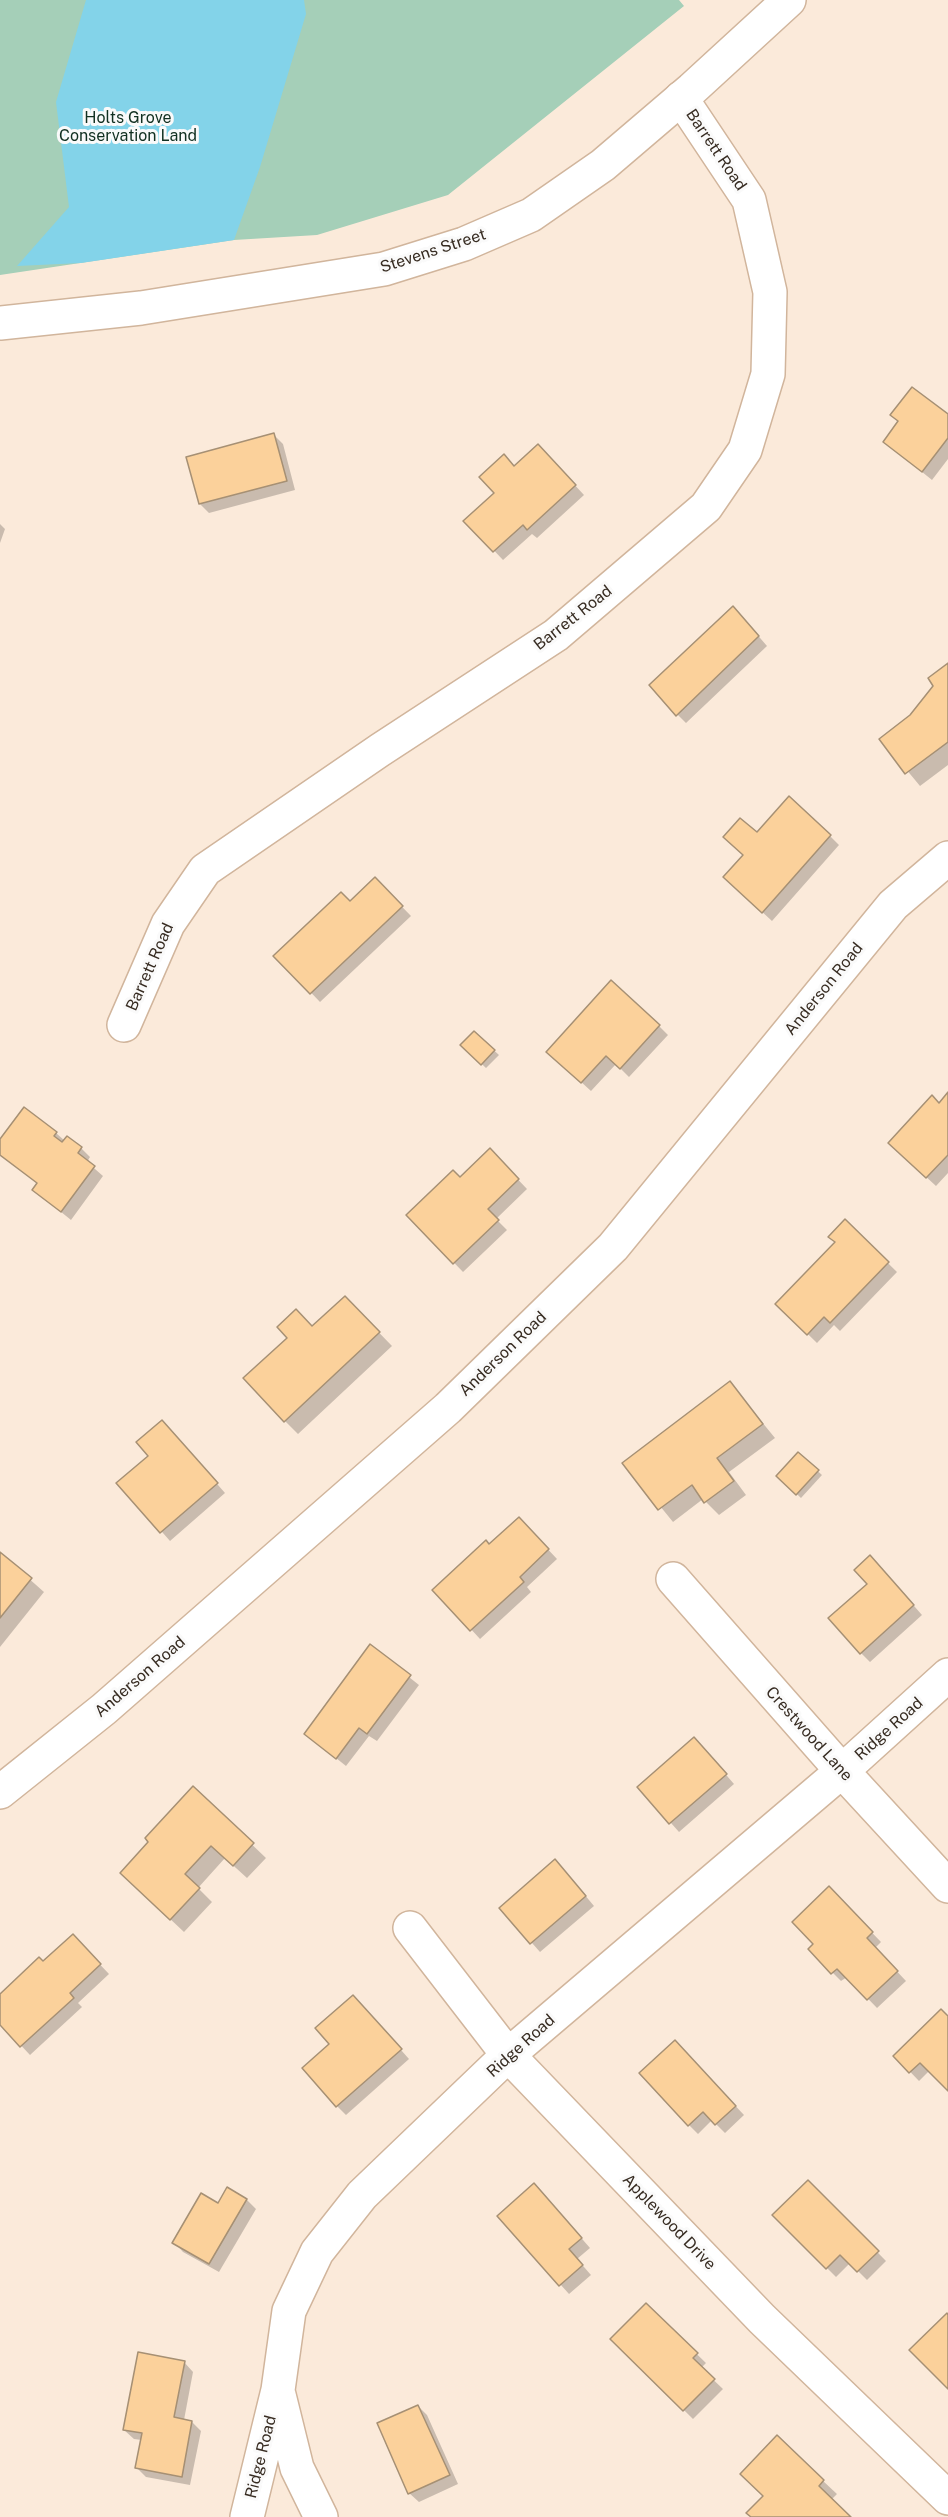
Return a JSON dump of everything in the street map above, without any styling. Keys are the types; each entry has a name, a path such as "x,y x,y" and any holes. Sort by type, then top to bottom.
{"street":[{"name":"Stevens Street","path":"0,323 141,308 384,269 464,244 531,214 603,165 789,0"},
{"name":"Barrett Road","path":"124,1025 168,924 205,870 380,750 556,635 706,507 745,450 768,374 770,292 749,200 681,98"},
{"name":"Anderson Road","path":"0,1792 104,1709 448,1408 613,1247 893,905 948,858"},
{"name":"Crestwood Lane","path":"673,1580 842,1771 948,1886"},
{"name":"Ridge Road","path":"247,2517 278,2390 290,2311 316,2252 362,2195 508,2055 842,1771 948,1675"},
{"name":"Applewood Drive","path":"410,1928 508,2055 762,2319 948,2498"},
{"path":"278,2390 297,2468 321,2517"}],"green space":[{"name":"Holts Grove Conservation Land","path":"0,0 679,0 684,6 448,195 317,235 234,240 0,275"}],"water":[{"path":"86,0 304,0 306,14 260,167 234,240 81,263 17,266 69,207 56,102"}],"building":[{"path":"912,387 948,414 948,438 922,472 883,442 898,421 890,415"},
{"path":"274,433 287,481 199,504 186,457"},
{"path":"538,444 576,485 527,530 523,525 493,552 463,521 494,493 479,477 504,454 514,466"},
{"path":"733,606 759,636 676,716 649,685"},
{"path":"948,663 948,742 905,774 879,739 910,715 933,686 928,678"},
{"path":"789,796 831,835 762,913 723,877 743,855 723,837 740,818 757,832"},
{"path":"375,877 403,906 310,994 273,956 341,892 350,901"},
{"path":"611,980 660,1025 620,1069 606,1056 581,1083 546,1052"},
{"path":"474,1031 495,1050 481,1065 460,1045"},
{"path":"948,1092 948,1155 926,1178 888,1143 932,1095 939,1103"},
{"path":"24,1107 57,1132 54,1136 62,1142 67,1136 82,1147 78,1153 95,1166 61,1212 32,1190 37,1183 0,1155 0,1139"},
{"path":"490,1148 519,1179 488,1209 499,1220 453,1264 406,1215 453,1170 460,1177"},
{"path":"845,1219 889,1262 830,1323 824,1317 807,1335 775,1304 835,1242 828,1237"},
{"path":"345,1296 380,1332 284,1422 243,1378 287,1338 277,1327 296,1309 312,1326"},
{"path":"730,1381 763,1424 717,1458 734,1481 704,1503 692,1485 658,1510 622,1463"},
{"path":"162,1420 218,1483 160,1533 116,1483 148,1456 136,1442"},
{"path":"798,1452 819,1470 796,1495 776,1476"},
{"path":"519,1517 549,1549 520,1577 524,1582 470,1631 432,1590 486,1540 489,1544"},
{"path":"0,1552 32,1578 0,1618"},
{"path":"870,1555 914,1605 860,1654 828,1618 867,1584 854,1570"},
{"path":"370,1644 411,1675 367,1734 359,1728 336,1759 304,1734"},
{"path":"694,1737 727,1774 669,1824 637,1787"},
{"path":"193,1786 254,1843 233,1866 211,1846 185,1874 200,1888 170,1920 120,1873 148,1842 145,1838"},
{"path":"555,1859 586,1896 530,1944 499,1908"},
{"path":"829,1886 873,1932 867,1938 898,1971 867,2000 837,1969 831,1974 808,1949 813,1944 792,1922"},
{"path":"73,1934 101,1964 70,1993 74,1998 20,2047 0,2025 0,1994 39,1957 43,1961"},
{"path":"353,1995 402,2049 336,2107 302,2068 329,2044 315,2028"},
{"path":"941,2009 948,2016 948,2091 920,2063 909,2073 893,2056"},
{"path":"675,2040 736,2106 715,2125 703,2112 688,2126 639,2073"},
{"path":"808,2180 879,2251 857,2272 840,2255 826,2269 772,2215"},
{"path":"534,2183 582,2238 569,2249 583,2265 559,2286 497,2216"},
{"path":"227,2187 247,2199 209,2264 172,2243 201,2193 218,2203"},
{"path":"646,2303 698,2353 693,2358 715,2379 683,2411 610,2339"},
{"path":"947,2313 948,2315 948,2389 909,2350"},
{"path":"138,2352 185,2361 174,2417 192,2421 182,2477 135,2468 142,2433 123,2430"},
{"path":"418,2405 450,2475 408,2494 377,2423"},
{"path":"777,2435 824,2480 819,2486 851,2517 751,2517 746,2513 763,2496 740,2474"}]}
